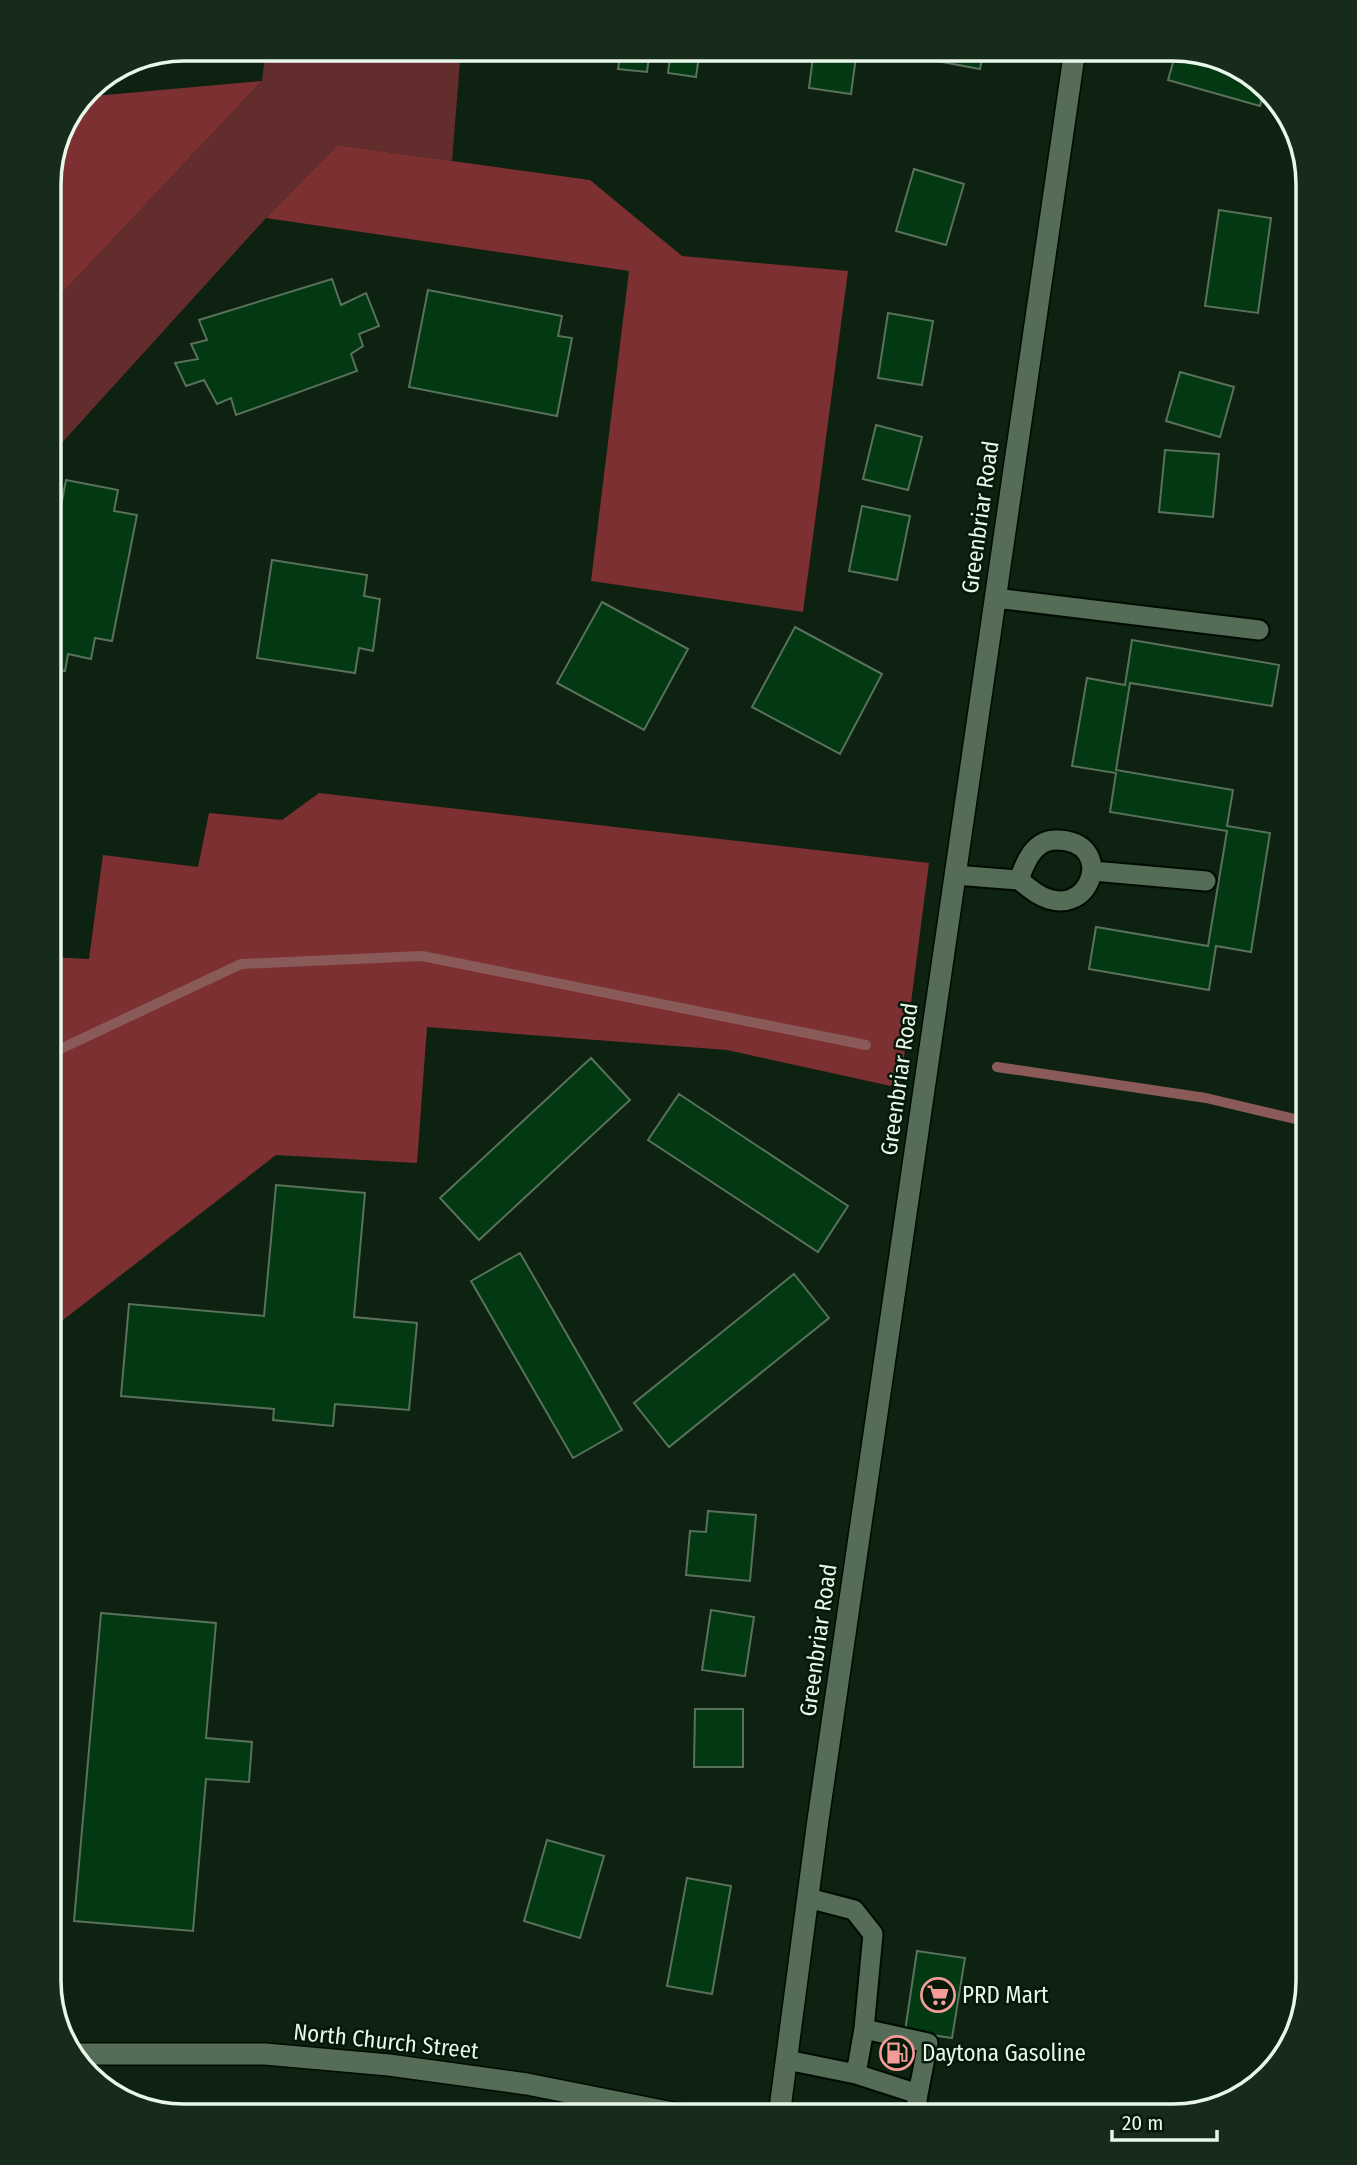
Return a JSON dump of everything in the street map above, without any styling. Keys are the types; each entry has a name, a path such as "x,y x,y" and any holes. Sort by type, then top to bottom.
{"street":[{"name":"Greenbriar Road","path":"781,2104 808,1898 1073,62"},
{"name":"North Church Street","path":"86,2054 265,2054 389,2065 527,2084 625,2103"}],"lane":[{"path":"995,598 1259,630"},
{"path":"955,875 1019,880 1037,894 1054,900 1068,901 1079,895 1088,885 1093,871 1091,860 1084,848 1069,841 1054,839 1040,843 1025,861 1019,880"},
{"path":"1093,871 1206,881"},
{"path":"808,1898 854,1910 873,1934 864,2029 856,2074"},
{"path":"864,2029 928,2043 917,2104"},
{"path":"787,2060 856,2074 918,2094"}],"shaded area":[{"path":"264,62 460,62 452,161 337,145 266,218 62,443 62,293 262,81"},
{"path":"262,81 62,293 64,161 78,123 99,96"},
{"path":"337,145 590,180 682,256 848,271 803,612 591,581 629,271 266,218"},
{"path":"319,793 929,863 900,1088 727,1050 427,1027 417,1163 276,1155 61,1321 62,958 89,959 103,855 198,867 209,813 282,820"}],"building":[{"path":"619,62 648,62 647,72 618,69"},
{"path":"669,62 698,62 696,77 668,73"},
{"path":"812,62 855,62 851,94 809,88"},
{"path":"942,62 981,62 980,69"},
{"path":"1173,62 1196,64 1227,74 1262,100 1260,106 1168,80"},
{"path":"914,169 964,184 946,245 896,231"},
{"path":"1219,210 1271,218 1258,313 1205,306"},
{"path":"332,279 341,305 366,293 379,326 359,334 363,346 351,354 357,371 236,415 231,398 217,404 204,380 186,386 175,363 198,359 191,344 207,340 199,320"},
{"path":"428,290 562,316 558,336 572,338 557,416 409,387"},
{"path":"888,313 933,321 922,385 878,378"},
{"path":"1180,372 1234,387 1220,437 1166,421"},
{"path":"876,425 922,437 908,490 863,479"},
{"path":"1165,450 1219,454 1213,517 1159,512"},
{"path":"66,480 118,490 114,511 137,515 112,641 95,638 91,659 68,654 65,671 62,670 62,502"},
{"path":"862,506 910,516 897,580 849,571"},
{"path":"272,560 367,575 364,596 380,599 373,651 359,648 355,673 257,658"},
{"path":"602,602 688,649 644,730 557,683"},
{"path":"795,627 882,674 840,754 752,707"},
{"path":"1132,640 1279,665 1272,706 1130,683 1116,770 1233,790 1227,826 1270,833 1251,952 1216,946 1209,990 1089,969 1096,927 1208,946 1227,831 1110,812 1116,773 1072,766 1087,678 1125,685"},
{"path":"591,1058 630,1100 479,1240 440,1198"},
{"path":"679,1094 848,1206 818,1252 648,1140"},
{"path":"276,1185 365,1193 354,1317 417,1323 409,1410 335,1404 333,1426 273,1420 274,1409 121,1396 129,1304 264,1316"},
{"path":"520,1253 622,1430 573,1458 471,1281"},
{"path":"794,1274 829,1318 669,1447 634,1403"},
{"path":"708,1511 756,1515 750,1581 686,1575 690,1531 706,1532"},
{"path":"711,1610 754,1617 745,1676 702,1670"},
{"path":"101,1613 216,1623 206,1738 252,1742 249,1782 206,1779 193,1931 74,1921"},
{"path":"695,1709 743,1709 743,1767 694,1767"},
{"path":"547,1840 604,1856 580,1938 524,1921"},
{"path":"687,1878 731,1886 712,1994 667,1986"},
{"path":"917,1951 965,1958 952,2038 905,2031"}],"waterway":[{"path":"62,1048 241,964 422,956 866,1045"},
{"path":"997,1067 1206,1098 1296,1119"}],"place":[{"name":"PRD Mart","path":"938,1995"},
{"name":"Daytona Gasoline","path":"897,2053"}]}
